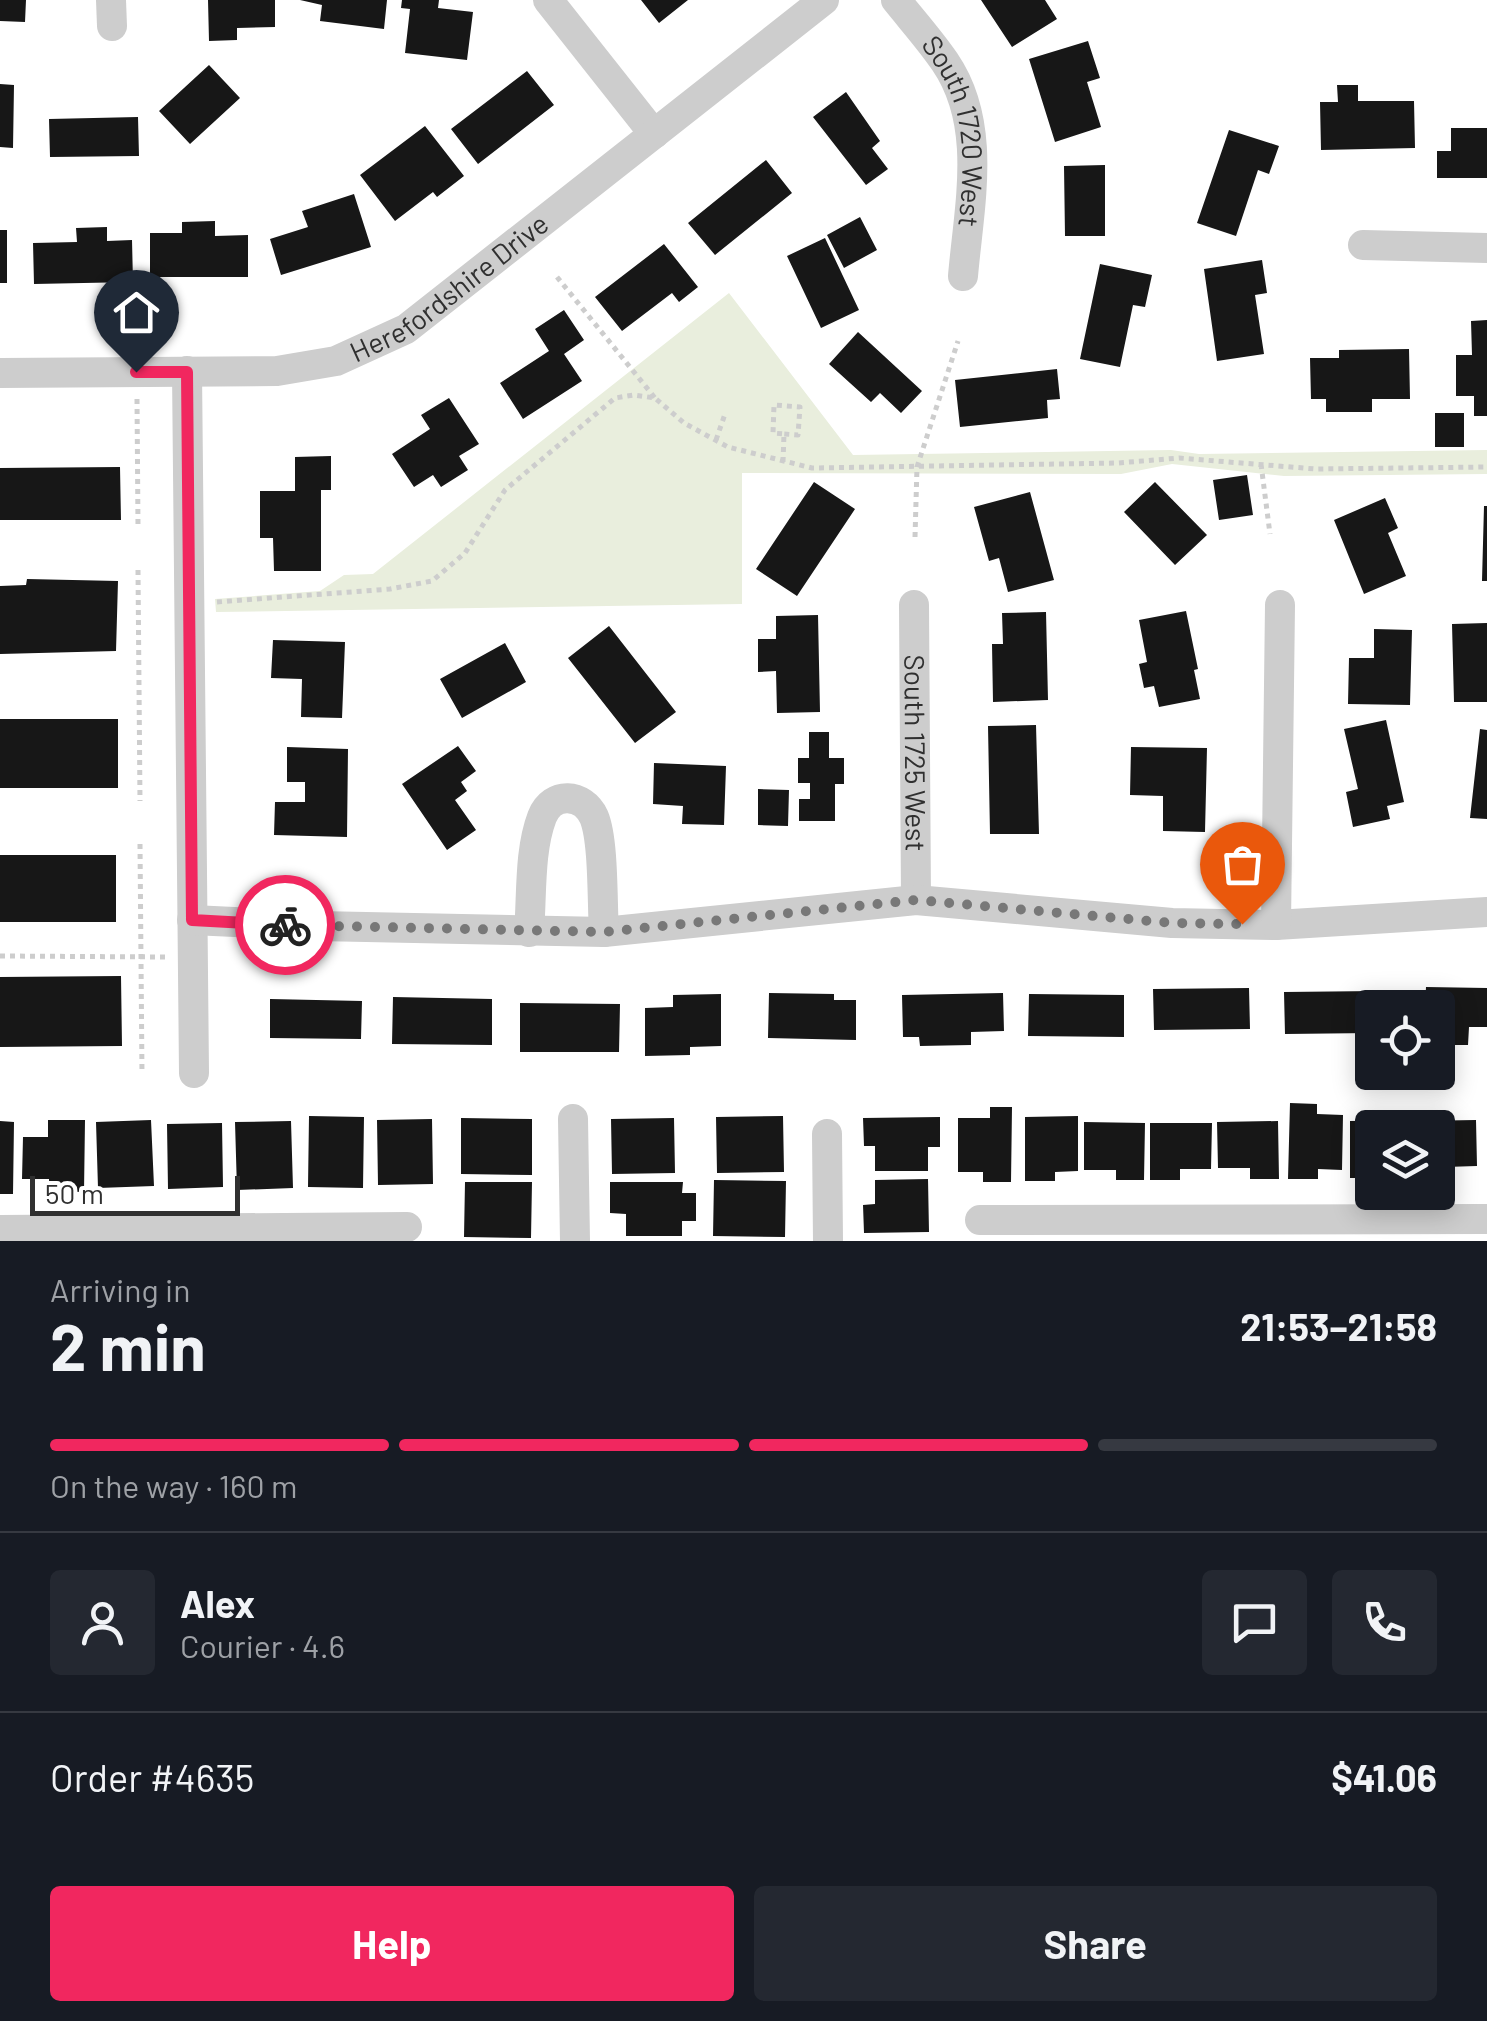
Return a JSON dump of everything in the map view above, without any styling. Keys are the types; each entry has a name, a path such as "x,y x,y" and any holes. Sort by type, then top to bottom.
{"street":[{"path":"548,0 654,134"},
{"name":"Herefordshire Drive","path":"0,373 277,370 336,361 406,330 824,0"},
{"name":"South 1720 West","path":"896,0 947,64 967,110 974,158 963,276"},
{"path":"1363,245 1487,248"},
{"path":"187,372 194,1074"},
{"name":"South 1725 West","path":"914,604 916,900"},
{"path":"1276,925 1280,604"},
{"path":"529,932 538,832 544,812 558,799 573,798 586,804 596,820 604,932"},
{"path":"192,920 604,932 916,900 1172,923 1276,925 1487,912"},
{"path":"574,1119 575,1241"},
{"path":"827,1134 828,1241"},
{"path":"980,1220 1080,1230 1343,1230 1487,1219"},
{"path":"0,1230 313,1234 407,1227"}],"path":[{"path":"557,277 655,398 684,423 728,447 812,468 1118,463 1179,458 1316,468 1487,466"},
{"path":"916,537 918,467 958,340"},
{"path":"634,395 638,378"},
{"path":"136,394 138,526"},
{"path":"214,602 390,589 432,581 466,553 504,490 615,398 655,398"},
{"path":"774,405 800,408 798,436 784,434 773,433 774,405"},
{"path":"716,440 725,414"},
{"path":"783,462 784,434"},
{"path":"1261,464 1270,534"},
{"path":"138,570 140,801"},
{"path":"140,844 142,1074"},
{"path":"0,956 141,957"}],"green space":[{"path":"729,293 853,455 1487,450 1487,474 1284,476 1172,464 1121,474 742,473 742,604 216,612 215,599 320,591 344,575 373,574"}],"building":[{"path":"0,0 26,0 25,22 0,21"},
{"path":"208,0 275,0 275,27 237,28 237,40 209,41"},
{"path":"300,0 387,0 384,29 320,21 322,5"},
{"path":"402,0 439,0 438,8 473,12 467,60 405,53 410,9 401,8"},
{"path":"641,0 688,0 659,23"},
{"path":"981,0 1045,0 1057,19 1012,47"},
{"path":"1088,41 1100,78 1087,82 1101,127 1055,142 1029,59"},
{"path":"209,65 240,98 190,144 159,111"},
{"path":"527,71 554,105 478,164 451,129"},
{"path":"0,84 14,85 13,148 0,147"},
{"path":"1337,85 1358,85 1358,101 1414,101 1415,148 1321,150 1320,102 1338,102"},
{"path":"846,92 880,141 872,148 888,169 866,185 813,117"},
{"path":"138,117 139,156 50,157 49,119"},
{"path":"425,126 464,176 437,197 433,192 395,221 360,175"},
{"path":"1451,128 1487,128 1487,178 1437,178 1437,151 1451,151"},
{"path":"1229,130 1279,146 1269,174 1258,170 1236,236 1197,223"},
{"path":"766,160 792,193 715,255 688,223"},
{"path":"1105,165 1105,236 1065,236 1064,166"},
{"path":"354,194 371,247 281,275 270,239 308,227 302,211"},
{"path":"860,217 877,250 844,268 827,235"},
{"path":"215,221 215,236 248,235 248,277 150,277 150,233 182,233 182,222"},
{"path":"107,227 107,241 132,240 133,282 34,284 33,243 77,242 76,228"},
{"path":"0,230 7,230 7,283 0,283"},
{"path":"825,238 859,310 821,328 787,256"},
{"path":"664,244 698,287 679,302 672,293 622,331 595,297"},
{"path":"1262,260 1267,293 1255,295 1264,354 1217,361 1204,269"},
{"path":"1100,264 1152,275 1145,307 1133,305 1120,367 1080,359"},
{"path":"564,310 584,340 564,354 582,381 523,419 500,383 549,351 535,329"},
{"path":"1487,320 1487,416 1474,416 1474,396 1456,396 1456,355 1472,355 1471,321"},
{"path":"858,332 922,391 901,413 880,393 871,402 829,364"},
{"path":"1409,349 1410,399 1372,399 1372,412 1326,412 1326,399 1311,399 1310,358 1339,358 1339,350"},
{"path":"1057,369 1060,399 1047,400 1048,418 960,427 955,380"},
{"path":"449,398 479,444 459,456 468,470 441,487 433,475 414,487 392,454 430,429 421,415"},
{"path":"1435,413 1464,413 1464,447 1435,447"},
{"path":"331,456 331,490 321,490 321,571 274,571 273,538 260,538 260,491 295,491 295,457"},
{"path":"120,467 121,520 0,520 0,468"},
{"path":"1247,475 1253,515 1219,520 1213,480"},
{"path":"814,482 855,509 797,596 756,569"},
{"path":"1155,482 1207,535 1175,565 1124,512"},
{"path":"1030,492 1054,580 1008,592 999,558 989,561 974,507"},
{"path":"1385,498 1398,528 1388,533 1406,576 1364,594 1334,520"},
{"path":"1487,506 1487,581 1482,581"},
{"path":"27,579 118,581 116,651 0,654 0,586 26,585"},
{"path":"1186,611 1200,699 1159,707 1154,686 1144,688 1139,664 1147,662 1139,620"},
{"path":"1046,612 1048,700 993,702 992,644 1003,644 1002,613"},
{"path":"818,615 820,712 777,713 776,671 758,672 758,639 776,639 776,616"},
{"path":"1487,623 1487,702 1454,702 1452,624"},
{"path":"609,626 676,712 635,743 568,658"},
{"path":"1374,629 1412,630 1410,705 1348,704 1349,658 1374,658"},
{"path":"273,640 345,642 342,718 301,717 302,679 271,678"},
{"path":"505,643 526,682 462,718 440,679"},
{"path":"0,719 118,719 118,788 0,788"},
{"path":"1386,720 1404,802 1387,806 1390,819 1353,827 1346,792 1358,789 1344,729"},
{"path":"1036,725 1039,834 990,834 988,726"},
{"path":"1480,729 1487,730 1487,819 1470,818"},
{"path":"809,732 829,732 829,758 844,758 844,784 835,784 835,821 799,821 799,799 810,799 810,783 798,783 798,758 809,758"},
{"path":"458,746 476,771 461,782 467,791 455,800 476,830 447,850 402,784"},
{"path":"287,747 348,749 347,837 274,835 275,802 305,802 305,782 287,782"},
{"path":"1131,747 1207,748 1205,832 1163,831 1163,796 1130,795"},
{"path":"654,763 726,766 724,825 682,824 683,806 653,804"},
{"path":"758,789 789,790 788,826 758,825"},
{"path":"0,855 116,855 116,922 0,922"},
{"path":"121,976 122,1046 0,1047 0,977"},
{"path":"1249,988 1250,1029 1154,1030 1153,989"},
{"path":"1487,988 1487,1027 1469,1027 1468,1045 1455,1045 1455,990 1426,990"},
{"path":"1355,991 1355,1033 1285,1034 1284,992"},
{"path":"769,993 834,994 834,1000 856,1000 856,1040 768,1038"},
{"path":"1003,993 1004,1031 971,1032 971,1045 920,1046 919,1037 903,1037 902,995"},
{"path":"721,994 721,1046 690,1047 690,1055 645,1056 645,1008 673,1007 673,995"},
{"path":"1029,994 1124,995 1124,1037 1028,1036"},
{"path":"393,997 492,999 492,1045 392,1044"},
{"path":"270,999 362,1001 361,1039 270,1038"},
{"path":"520,1003 620,1004 619,1052 520,1052"},
{"path":"1290,1103 1317,1104 1317,1114 1343,1115 1342,1170 1318,1169 1318,1179 1288,1179"},
{"path":"990,1107 1012,1107 1011,1182 983,1182 983,1172 958,1172 958,1118 990,1118"},
{"path":"309,1116 364,1117 363,1188 308,1187"},
{"path":"783,1116 784,1172 717,1173 716,1117"},
{"path":"1078,1116 1078,1171 1055,1172 1055,1181 1025,1181 1025,1117"},
{"path":"940,1117 940,1147 928,1147 928,1171 875,1171 875,1146 864,1146 863,1118"},
{"path":"461,1118 532,1119 532,1175 461,1174"},
{"path":"674,1118 675,1173 612,1174 611,1119"},
{"path":"432,1119 433,1184 378,1185 377,1120"},
{"path":"48,1120 85,1120 84,1192 49,1191 49,1179 22,1179 23,1137 48,1137"},
{"path":"151,1120 154,1186 98,1188 96,1122"},
{"path":"1455,1120 1476,1120 1477,1166 1455,1167"},
{"path":"0,1121 14,1122 13,1194 0,1194"},
{"path":"291,1121 293,1188 237,1190 235,1122"},
{"path":"1278,1121 1279,1179 1250,1179 1250,1168 1218,1168 1217,1122"},
{"path":"1350,1121 1355,1121 1355,1178 1350,1178"},
{"path":"1084,1122 1145,1123 1144,1180 1116,1180 1116,1170 1084,1170"},
{"path":"222,1123 223,1187 168,1189 167,1124"},
{"path":"1150,1123 1212,1123 1211,1169 1180,1169 1180,1180 1150,1180"},
{"path":"928,1179 929,1232 864,1233 863,1205 875,1204 875,1180"},
{"path":"714,1180 786,1181 785,1237 713,1236"},
{"path":"465,1182 532,1182 531,1238 464,1237"},
{"path":"610,1182 683,1182 682,1193 696,1193 696,1221 682,1221 682,1236 626,1236 626,1214 610,1213"}],"way so far":[{"path":"285,925 604,932 916,900 1172,923 1242,924"}],"route":[{"path":"136,372 187,372 192,920 285,925"}]}
